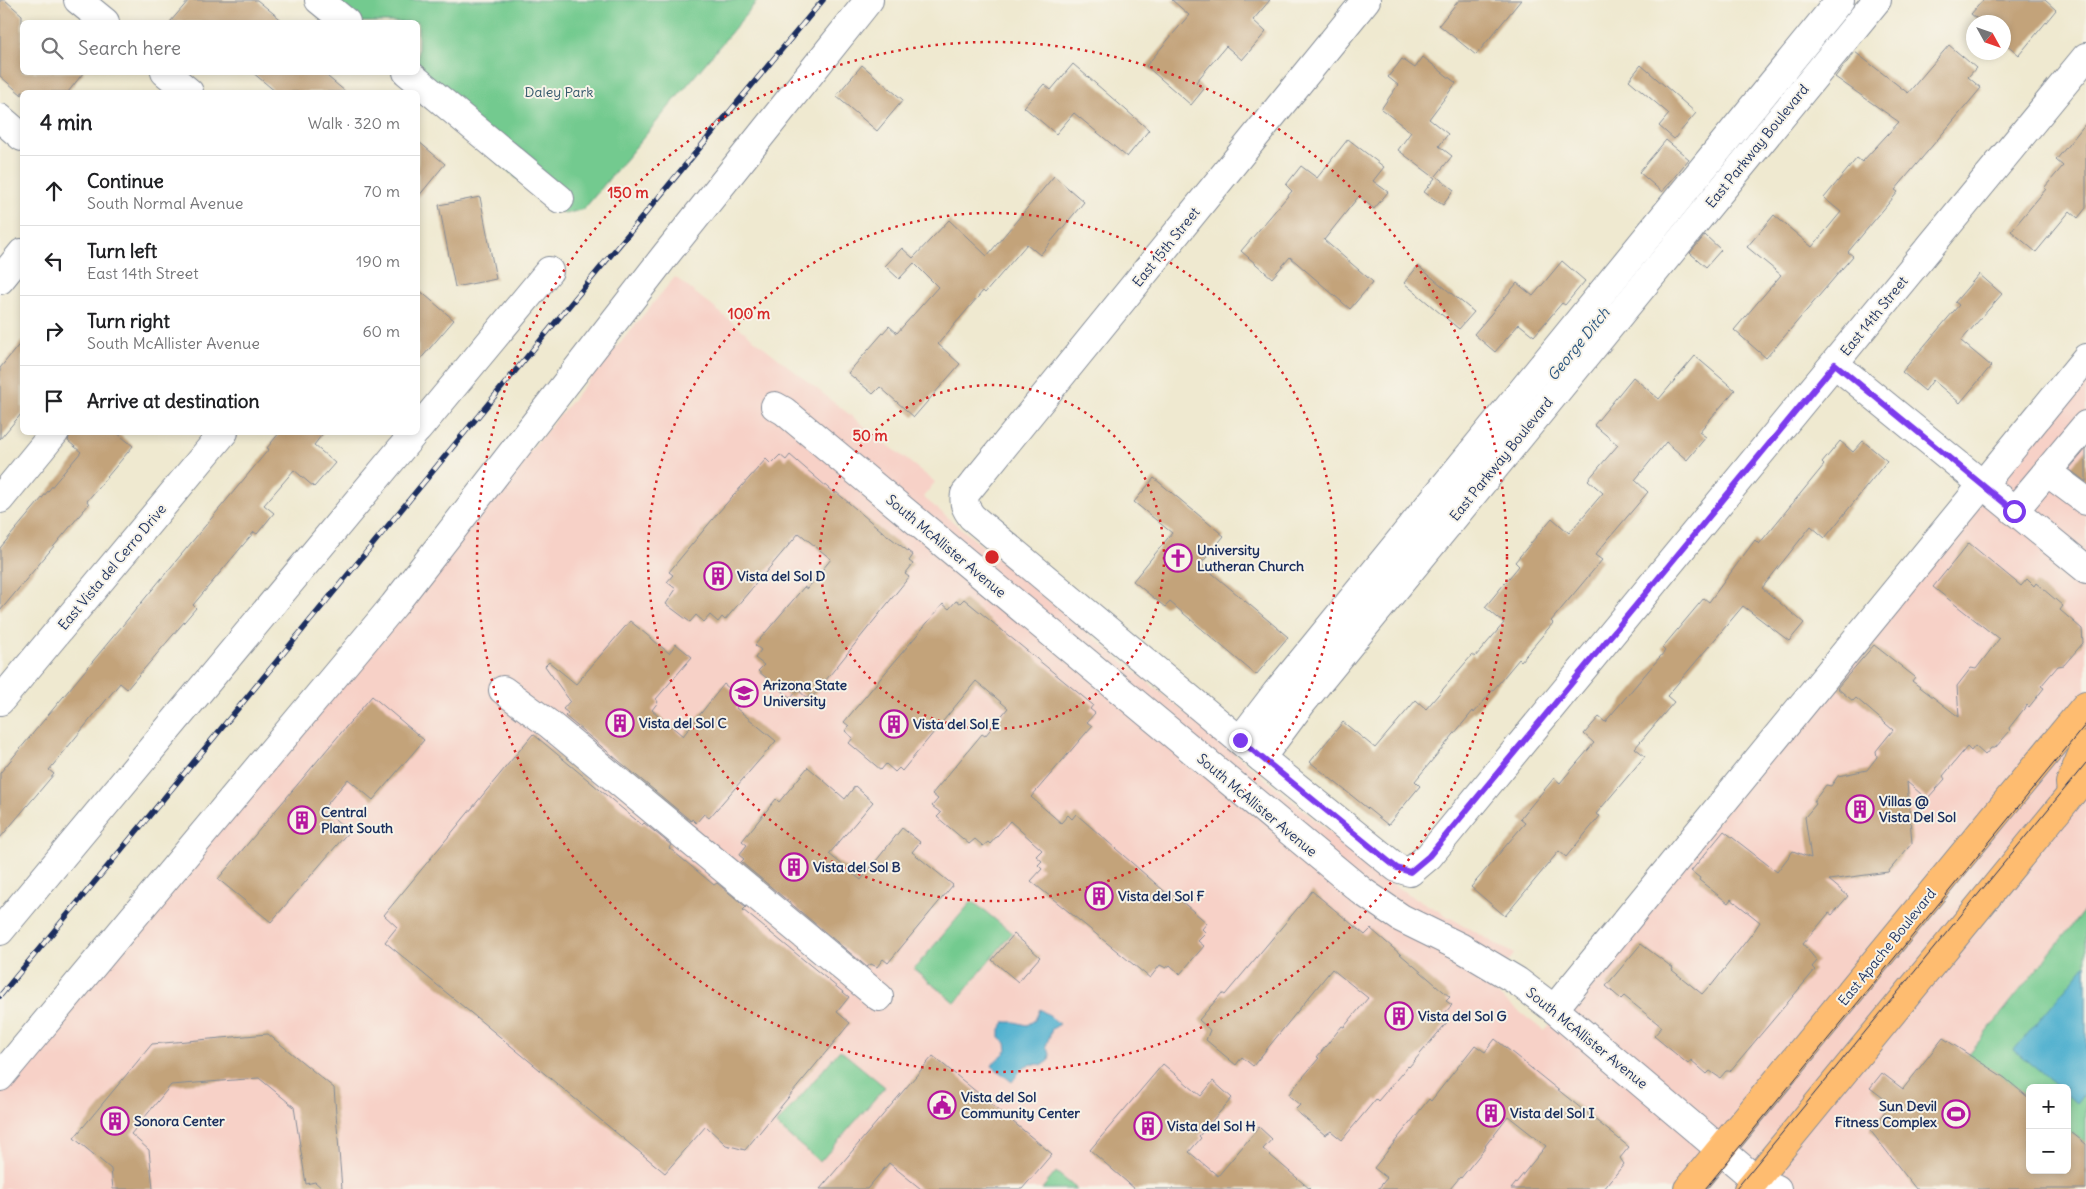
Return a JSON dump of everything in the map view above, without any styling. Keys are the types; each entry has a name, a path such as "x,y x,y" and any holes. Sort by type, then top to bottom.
{"main road":[{"name":"East Apache Boulevard","path":"1688,1189 2086,704"},
{"path":"1760,1187 2078,786 2070,783 2086,745"}],"street":[{"path":"78,0 103,20"},
{"path":"319,0 344,20"},
{"path":"0,1077 394,605 664,257 869,0"},
{"name":"East 15th Street","path":"1240,740 972,517 966,509 965,494 1366,0"},
{"name":"East Parkway Boulevard","path":"1240,740 1282,685 1840,0"},
{"name":"East Parkway Boulevard","path":"1261,758 1302,704 1877,0"},
{"name":"East 14th Street","path":"1261,758 1397,868 1410,872 1429,856 1835,364 2086,56"},
{"path":"411,75 560,199"},
{"path":"0,118 20,135"},
{"path":"0,280 20,255"},
{"path":"420,427 550,271"},
{"path":"1554,1009 2086,358"},
{"path":"1835,364 2086,569"},
{"name":"South McAllister Avenue","path":"775,406 784,411 1363,892 1402,918 1491,965 1517,981 1554,1009 1721,1149 1760,1187"},
{"path":"2014,511 2086,425"},
{"path":"0,499 53,435"},
{"name":"East Vista del Cerro Drive","path":"0,701 222,435"},
{"path":"0,931 413,435"},
{"path":"2047,472 2086,501"},
{"path":"503,690 549,724 879,998"},
{"path":"1240,740 1261,758"}],"shaded area":[{"name":"Arizona State University","path":"675,277 935,482 923,497 1398,888 1514,954 1489,988 1544,1031 2086,377 2086,1189 0,1189 0,1086"}],"green space":[{"name":"Daley Park","path":"305,0 758,0 584,209 565,214 551,207 420,97 420,90 412,90 394,75 420,75 420,20 330,20"},
{"path":"972,901 1012,933 955,1003 914,969"},
{"path":"2086,908 2086,1144 2071,1132 2071,1084 2026,1084 2026,1096 2005,1078 1968,1055"},
{"path":"840,1050 885,1087 820,1162 776,1125"},
{"path":"1056,1172 1077,1189 1042,1189"}],"water":[{"path":"2086,964 2086,1091 2076,1103 2071,1099 2071,1084 2054,1084 2014,1050"},
{"path":"1040,1009 1060,1024 1052,1029 1046,1046 1050,1054 1049,1061 1043,1065 1027,1065 1012,1082 992,1066 1007,1050 1006,1043 1000,1038 1000,1029 1005,1022 1027,1025 1035,1020"}],"building":[{"path":"0,0 5,0 22,15 22,20 20,20 20,75 82,75 70,90 20,90 20,93 0,76"},
{"path":"189,0 257,0 282,20 172,20"},
{"path":"1172,0 1270,0 1253,20 1266,32 1242,60 1226,46 1196,82 1204,89 1191,105 1146,66 1189,15"},
{"path":"1459,0 1521,0 1476,55 1439,25"},
{"path":"1983,0 2045,0 2056,10 2019,55 2011,48 2011,15 1971,14"},
{"path":"1949,45 1976,68 1968,77 1981,88 1895,190 1898,192 1848,252 1853,256 1766,358 1734,330 1781,275 1747,247 1774,215 1812,247 1841,212 1824,198 1857,158 1862,162 1899,122 1835,77 1855,52 1908,93"},
{"path":"1423,57 1456,83 1429,119 1448,134 1439,146 1452,156 1436,176 1454,190 1443,205 1424,192 1435,178 1398,150 1411,132 1381,109 1398,85 1388,77 1402,59 1415,68"},
{"path":"1073,64 1149,130 1127,157 1074,113 1056,134 1024,107 1044,84 1051,90"},
{"path":"862,65 903,100 877,131 836,96"},
{"path":"1641,65 1696,113 1674,139 1659,126 1669,114 1629,80"},
{"path":"256,75 326,75 344,90 274,90"},
{"path":"2086,123 2086,208 2078,218 2070,211 2036,252 2011,231 2063,166 2056,160"},
{"path":"1348,139 1384,167 1373,181 1388,192 1374,209 1359,196 1324,240 1373,282 1350,309 1290,257 1272,278 1241,251 1292,191 1286,185 1301,166 1317,178"},
{"path":"1666,140 1689,159 1662,192 1639,172"},
{"path":"420,143 445,164 420,195"},
{"path":"1054,176 1084,202 1040,255 1027,244 985,293 983,291 938,344 960,364 914,417 880,387 873,394 848,373 889,326 897,333 938,287 914,263 899,279 885,266 902,248 913,258 949,220 987,256"},
{"path":"480,197 496,279 455,287 439,205"},
{"path":"1705,235 1721,250 1706,267 1690,253"},
{"path":"1562,261 1585,281 1565,305 1562,303 1534,336 1519,324 1495,352 1474,334 1517,283 1533,296"},
{"path":"1418,266 1474,312 1459,329 1404,283"},
{"path":"1979,274 2002,294 1961,341 1991,366 1960,403 1933,380 1925,391 1902,372 1959,305 1955,302"},
{"path":"420,291 454,320 420,360"},
{"path":"20,343 20,415 0,439 0,368"},
{"path":"1695,356 1735,390 1699,432 1706,437 1687,460 1666,442 1635,480 1648,492 1595,555 1602,560 1551,621 1553,623 1521,661 1519,659 1474,713 1473,711 1415,781 1420,786 1388,825 1310,762 1343,722 1375,748 1416,700 1426,709 1472,655 1475,657 1504,623 1485,607 1519,566 1515,562 1552,518 1569,533 1603,493 1588,480 1618,445 1594,425 1633,377 1659,399"},
{"path":"69,435 120,435 133,446 87,501 89,504 0,611 0,548 81,452 68,441"},
{"path":"278,435 322,435 314,445 335,463 314,487 294,470 264,505 274,513 257,534 254,532 193,605 196,608 127,689 120,683 49,770 54,774 0,838 0,773 269,449 267,448"},
{"path":"1840,441 1853,452 1863,441 1887,461 1825,538 1811,526 1762,588 1804,623 1789,641 1743,606 1667,696 1674,702 1635,748 1645,756 1596,814 1600,816 1566,857 1559,851 1505,916 1471,887 1525,823 1520,819 1554,778 1560,783 1594,743 1584,734 1599,717 1605,722 1665,651 1662,648 1704,598 1709,602 1755,540 1759,544 1824,465 1822,463"},
{"path":"2086,449 2086,482 2069,469"},
{"name":"Vista del Sol D","path":"780,455 786,460 790,455 835,494 836,492 913,555 909,561 913,564 905,574 909,577 813,696 811,694 807,698 798,690 791,698 758,671 764,665 755,658 761,650 755,645 804,587 807,589 831,559 799,533 725,620 722,617 718,622 710,615 704,622 696,615 690,622 666,604 676,589 667,582 673,575 669,572 766,459 771,464"},
{"path":"1154,478 1224,536 1201,564 1288,637 1256,675 1170,602 1165,607 1133,581 1172,533 1134,502"},
{"name":"Villas @ Vista Del Sol","path":"1969,543 2021,586 2027,579 2034,586 2036,583 2063,606 2060,610 2082,629 2083,643 2064,665 2058,666 2041,686 2044,688 2029,707 2027,705 2009,728 2010,731 1995,748 1991,748 1985,755 1975,746 1971,751 1967,747 1943,776 1945,779 1927,799 1907,782 1912,843 1888,872 1829,880 1848,896 1832,915 1829,913 1803,944 1817,961 1812,967 1815,970 1730,1071 1726,1071 1720,1078 1710,1071 1707,1074 1691,1060 1688,1064 1654,1036 1662,1027 1624,996 1621,999 1606,986 1641,944 1673,968 1672,970 1702,994 1711,986 1760,922 1731,899 1728,903 1699,880 1700,878 1691,871 1724,831 1777,872 1793,851 1811,858 1805,817 1816,804 1814,801 1826,785 1831,786 1838,776 1867,770 1877,757 1876,751 1893,730 1856,698 1853,701 1837,688 1874,645 1915,677 1912,681 1959,717 1957,686 1971,668 1976,669 1999,639 1933,587"},
{"path":"964,599 1093,705 1090,709 1095,713 1087,722 1092,726 1031,797 1061,823 1068,815 1072,819 1076,814 1171,897 1173,894 1207,923 1202,929 1206,933 1198,941 1204,946 1180,974 1170,965 1166,968 1160,965 1150,978 1031,881 1042,869 1038,865 1042,861 1036,856 1042,850 1010,821 990,844 988,842 983,846 975,839 969,844 937,817 941,813 932,806 938,799 932,794 982,734 985,736 1008,708 976,681 902,771 899,768 895,772 886,764 881,770 849,743 853,738 845,731 849,726 844,722 943,604 949,609 956,601 960,603"},
{"name":"Vista del Sol C","path":"630,621 669,653 676,644 692,657 656,699 658,702 652,710 683,736 724,684 743,700 736,708 776,741 709,818 704,814 696,823 692,819 691,821 565,716 568,713 563,709 570,701 545,666 549,662 576,684"},
{"name":"Central Plant South","path":"372,696 424,740 373,800 348,779 323,809 349,831 271,922 218,879"},
{"path":"533,734 642,825 644,823 671,845 669,848 714,885 717,883 746,907 743,910 849,997 837,1012 850,1023 745,1150 726,1145 706,1126 665,1173 385,942 397,927 384,915"},
{"name":"Vista del Sol B","path":"808,767 845,799 855,786 873,802 829,854 861,880 902,828 920,842 912,852 953,885 888,963 883,959 877,967 871,964 867,967 741,862 744,859 739,855 747,845 742,841 776,799 779,802"},
{"name":"Vista del Sol G","path":"1312,891 1365,935 1371,929 1450,997 1446,1001 1452,1005 1443,1015 1449,1020 1378,1101 1376,1099 1342,1140 1331,1131 1325,1135 1295,1110 1300,1105 1288,1095 1319,1058 1317,1057 1342,1026 1344,1027 1368,998 1332,969 1253,1066 1242,1057 1236,1065 1206,1040 1210,1030 1199,1020 1222,993 1225,995"},
{"path":"1014,934 1040,957 1018,982 992,960"},
{"name":"Sonora Center","path":"268,1034 334,1088 342,1189 323,1189 315,1182 306,1184 294,1107 259,1078 171,1085 131,1134 149,1150 153,1189 113,1189 111,1169 74,1138 152,1044"},
{"name":"Sun Devil Fitness Complex","path":"1943,1038 2005,1078 2026,1096 2026,1174 2071,1174 2071,1132 2086,1144 2086,1189 1916,1189 1870,1130 1891,1104 1870,1088 1882,1073 1903,1089"},
{"name":"Vista del Sol I","path":"1495,1039 1629,1147 1620,1158 1624,1164 1604,1189 1511,1189 1546,1146 1508,1116 1486,1147 1450,1189 1378,1189 1387,1178 1374,1168 1429,1099 1431,1101 1475,1045 1485,1052"},
{"name":"Vista del Sol Community Center","path":"933,1056 1052,1154 1022,1189 921,1189 889,1163 867,1189 820,1189"},
{"name":"Vista del Sol H","path":"1163,1064 1201,1096 1213,1081 1232,1098 1199,1136 1201,1138 1189,1152 1218,1176 1259,1127 1272,1139 1263,1149 1310,1189 1135,1189 1090,1150"}],"waterway":[{"name":"George Ditch","path":"1620,292 1775,103"}],"tram line":[{"path":"1705,1189 2086,724"},
{"path":"1736,1189 2086,763"}],"railway":[{"path":"0,996 616,248 823,0"}],"place":[{"name":"University Lutheran Church","path":"1178,558"},
{"name":"Vista del Sol D","path":"718,576"},
{"name":"Arizona State University","path":"744,693"},
{"name":"Vista del Sol C","path":"620,723"},
{"name":"Vista del Sol E","path":"894,724"},
{"name":"Villas @ Vista Del Sol","path":"1860,809"},
{"name":"Central Plant South","path":"302,820"},
{"name":"Vista del Sol B","path":"794,867"},
{"name":"Vista del Sol F","path":"1099,896"},
{"name":"Vista del Sol G","path":"1399,1016"},
{"name":"Vista del Sol Community Center","path":"942,1105"},
{"name":"Vista del Sol I","path":"1491,1113"},
{"name":"Sun Devil Fitness Complex","path":"1956,1114"},
{"name":"Sonora Center","path":"115,1121"},
{"name":"Vista del Sol H","path":"1148,1126"}],"route":[{"path":"1240,740 1397,868 1410,872 1429,856 1835,364 2014,511"}]}
